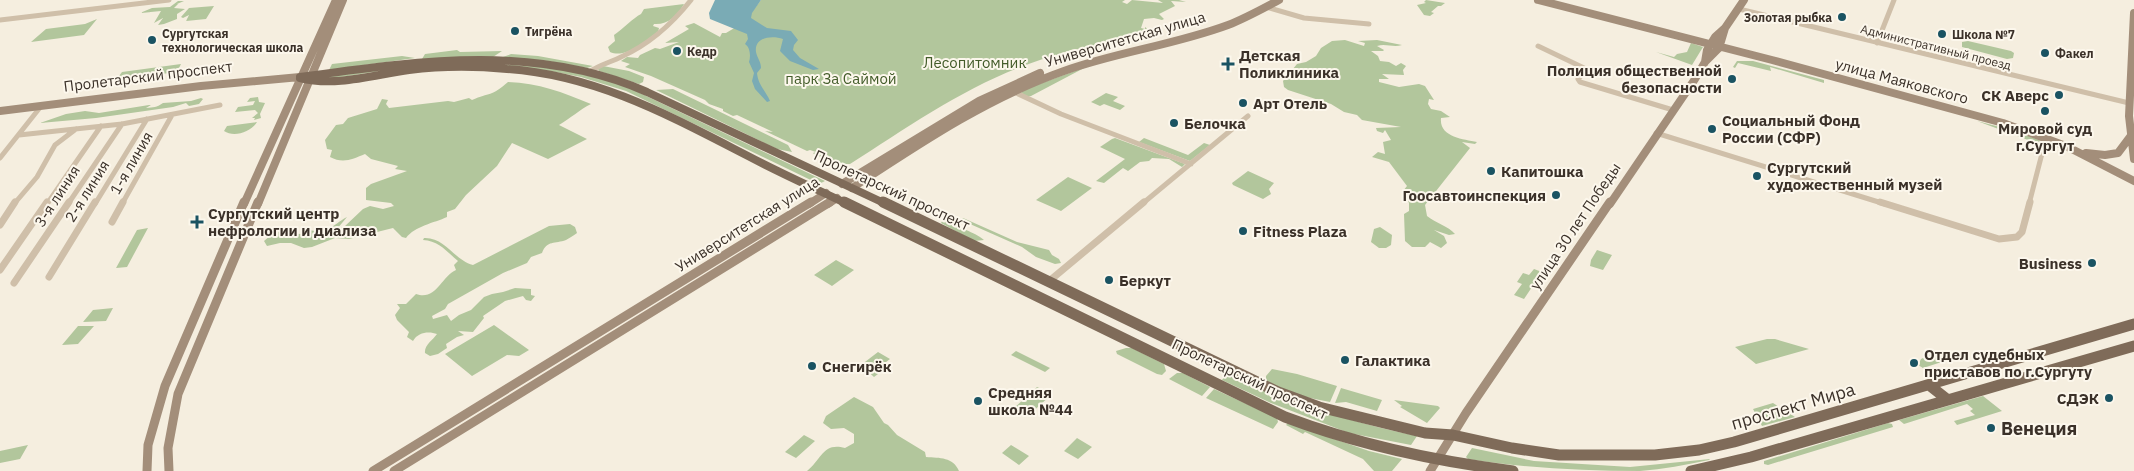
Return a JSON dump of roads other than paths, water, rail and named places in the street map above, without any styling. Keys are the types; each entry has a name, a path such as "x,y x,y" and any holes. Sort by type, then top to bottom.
{"main road":[{"path":"147,471 148,445 165,386 336,0"},
{"path":"170,471 168,448 178,394 312,78 343,0"},
{"name":"Университетская улица","path":"394,471 832,196 842,184 954,116 1019,81 1083,58 1219,22 1279,0"},
{"name":"улица Маяковского","path":"1538,0 1721,46 1982,117 2073,149 2134,181"},
{"name":"улица Маяковского","path":"1552,0 1711,44"},
{"name":"улица 30 лет Победы","path":"1434,466 1705,62 1711,44 1725,28 1744,0"},
{"name":"Университетская улица","path":"373,471 832,196 852,188 962,119 1012,91 1066,70 1220,27 1267,4"},
{"path":"2134,13 2129,103 2130,137 2134,159"},
{"path":"1705,62 1721,46 1725,28"},
{"name":"Пролетарский проспект","path":"0,111 212,84 312,78 410,62 462,59 536,62 590,72 624,82 647,92 1285,395 1363,419 1424,433 1453,435"},
{"name":"Пролетарский проспект","path":"312,78 324,82 408,70 455,68 516,70 564,77 601,87 624,96 832,196 1285,417 1334,435 1434,466"},
{"path":"2073,149 2096,154 2114,154 2121,151 2130,137"},
{"path":"2116,172 2134,174"},
{"name":"проспект Мира","path":"1453,435 1512,448 1559,455 1619,456 1675,453 1734,442 2134,324"},
{"path":"1691,471 1751,457 2134,346"},
{"path":"1928,385 1948,400"},
{"path":"1434,466 1513,471"}],"street":[{"path":"0,20 169,0"},
{"path":"590,72 637,49 661,33 676,20 691,0"},
{"path":"1877,43 1894,0"},
{"path":"1267,4 1280,12 1369,24"},
{"name":"Административный проезд","path":"1739,9 2129,103"},
{"path":"1538,46 1584,68 1585,71 1578,79 1580,82 1673,110"},
{"path":"1012,91 1061,114 1191,164"},
{"path":"19,135 122,124 220,105"},
{"path":"0,158 42,106"},
{"name":"1-я линия","path":"112,222 172,115"},
{"path":"1047,282 1248,116"},
{"name":"2-я линия","path":"49,277 148,120"},
{"name":"3-я линия","path":"14,283 122,124"},
{"path":"0,270 101,126"},
{"path":"0,225 15,202 37,177 55,145 78,128"},
{"path":"1656,133 1999,239 2016,237 2022,232 2046,138"}],"water":[{"path":"715,0 761,0 752,13 751,18 767,28 791,31 798,40 793,50 800,58 819,69 813,70 790,61 780,51 783,39 769,37 761,40 756,47 761,68 757,73 760,84 770,101 767,102 755,89 752,81 754,73 749,62 749,49 745,44 748,39 747,34 710,19 709,13"}],"place":[{"name":"Золотая рыбка","path":"1842,17"},
{"name":"Тигрёна","path":"515,31"},
{"name":"Школа №7","path":"1942,34"},
{"name":"Сургутская технологическая школа","path":"152,40"},
{"name":"Кедр","path":"677,51"},
{"name":"Факел","path":"2045,53"},
{"name":"Детская Поликлиника","path":"1228,64"},
{"name":"Полиция общественной безопасности","path":"1732,79"},
{"name":"СК Аверс","path":"2059,95"},
{"name":"Арт Отель","path":"1243,103"},
{"name":"Мировой суд г.Сургут","path":"2045,111"},
{"name":"Белочка","path":"1174,123"},
{"name":"Социальный Фонд России (СФР)","path":"1712,129"},
{"name":"Капитошка","path":"1491,171"},
{"name":"Сургутский художественный музей","path":"1757,176"},
{"name":"Гоосавтоинспекция","path":"1556,195"},
{"name":"Сургутский центр нефрологии и диализа","path":"197,222"},
{"name":"Fitness Plaza","path":"1243,231"},
{"name":"Business","path":"2092,263"},
{"name":"Беркут","path":"1109,280"},
{"name":"Галактика","path":"1345,360"},
{"name":"Отдел судебных приставов по г.Сургуту","path":"1914,363"},
{"name":"Снегирёк","path":"812,366"},
{"name":"СДЭК","path":"2109,398"},
{"name":"Средняя школа №44","path":"978,401"},
{"name":"Венеция","path":"1991,428"}],"park label":[{"name":"Лесопитомник","path":"975,62"},
{"name":"парк За Саймой","path":"841,78"}]}
